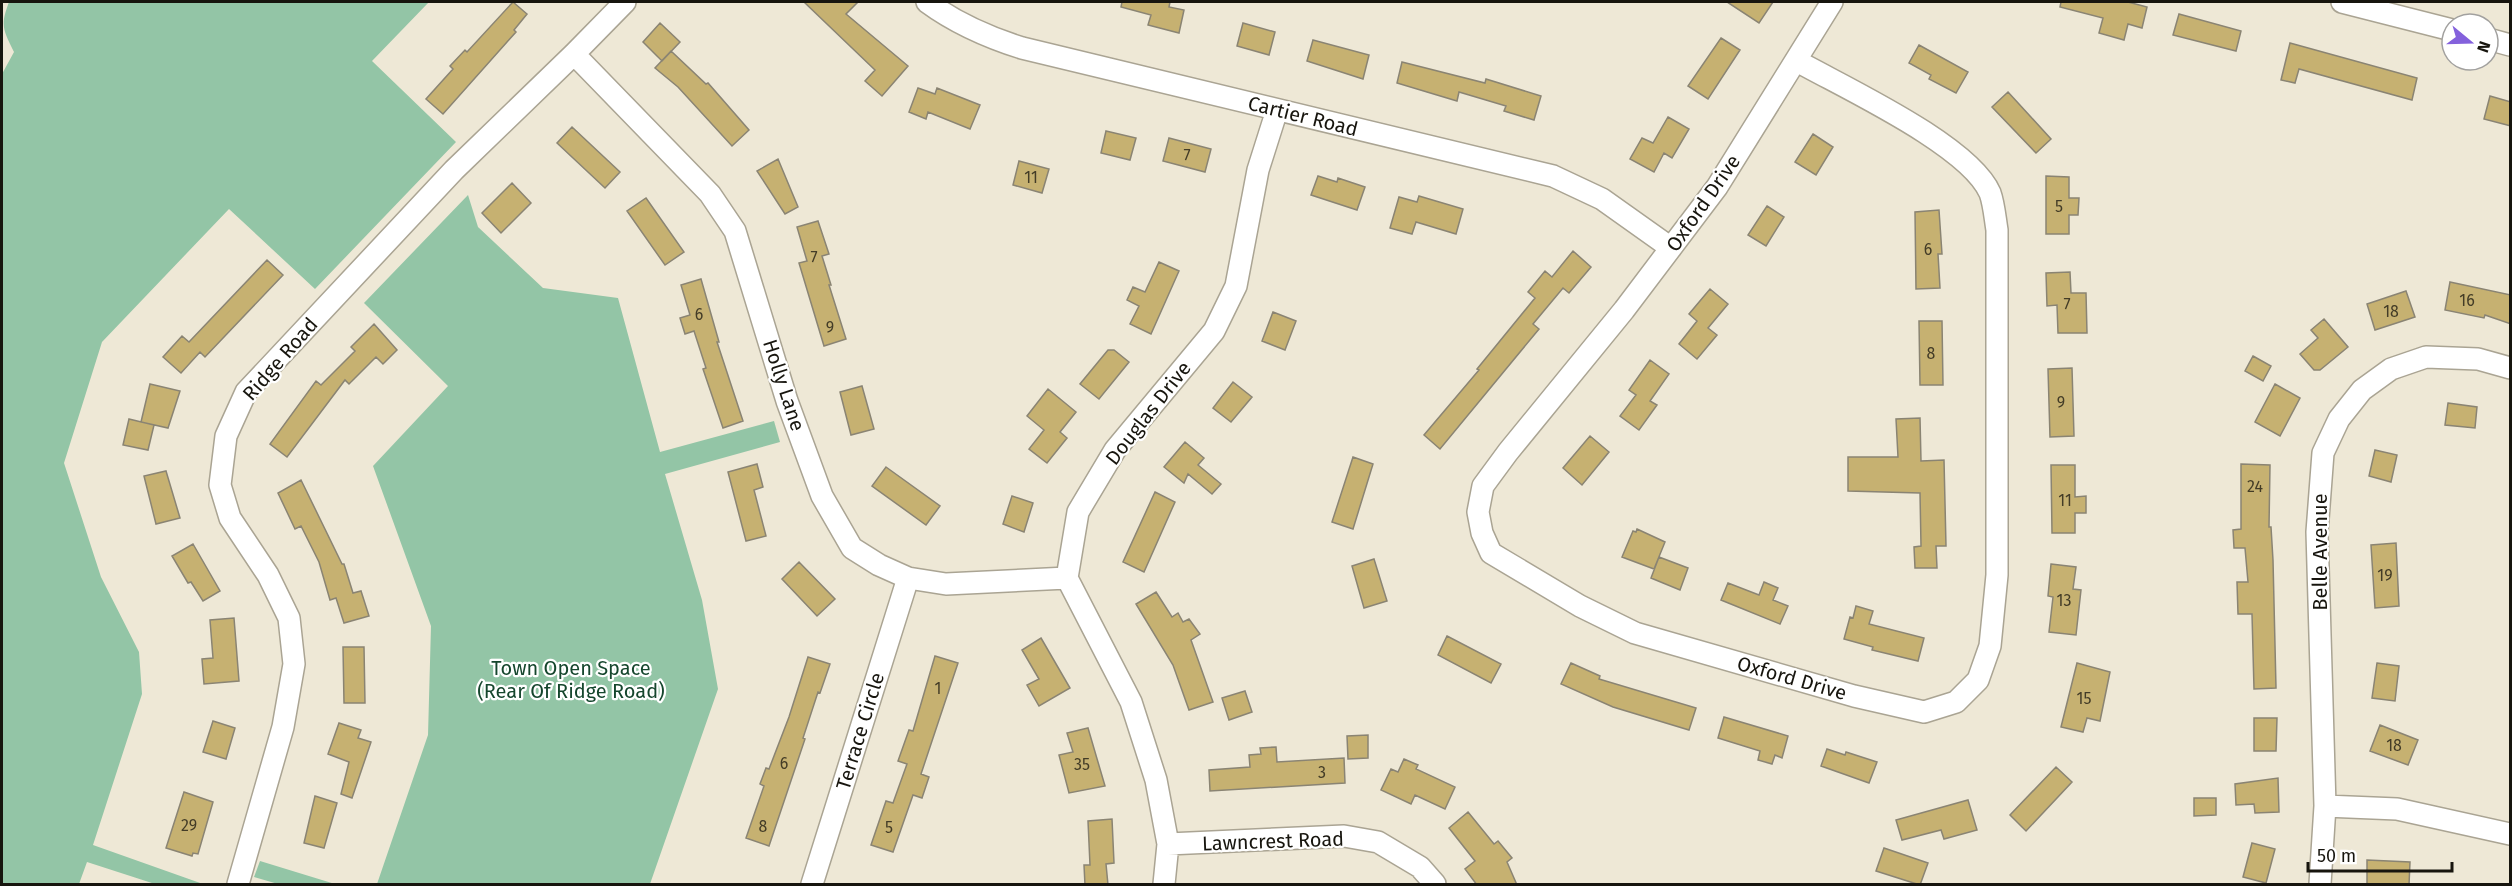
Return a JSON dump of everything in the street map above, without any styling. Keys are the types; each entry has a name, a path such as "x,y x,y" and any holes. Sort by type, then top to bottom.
{"street":[{"name":"Ridge Road","path":"238,885 284,727 294,664 289,618 268,575 230,518 220,485 226,436 246,392 453,170 574,54 624,2"},
{"name":"Cartier Road","path":"927,2 947,17 981,35 1022,48 1553,176 1602,199 1671,248"},
{"path":"1797,61 1832,2"},
{"path":"2342,2 2440,27"},
{"name":"Holly Lane","path":"574,54 711,194 729,222 749,271 787,401 822,496 852,548 879,565 908,578 946,584 972,585 1067,578"},
{"name":"Oxford Drive","path":"1797,61 1938,140 1968,164 1990,193 1997,230 1997,575 1990,646 1978,680 1956,702 1924,712 1854,696 1635,633 1580,606 1491,553 1482,533 1478,512 1483,486 1717,187 1797,61"},
{"name":"Douglas Drive","path":"1067,578 1078,512 1115,450 1214,331 1236,286 1258,170 1277,110"},
{"name":"Belle Avenue","path":"2320,885 2325,806 2316,532 2323,453 2339,418 2356,397 2391,369 2426,357 2478,359 2511,368"},
{"name":"Terrace Circle","path":"812,885 908,578"},
{"path":"1067,578 1131,702 1156,780 1168,844 1164,885"},
{"path":"2325,806 2397,809 2511,834"},
{"name":"Lawncrest Road","path":"1168,844 1344,836 1378,842 1420,867 1435,885"}],"green space":[{"path":"9,2 429,2 372,61 456,142 315,289 229,209 102,342 64,463 101,577 139,652 142,694 93,845 203,884 155,884 87,862 79,884 2,884 2,74 14,52 4,27 4,17"},
{"name":"Town Open Space (Rear Of Ridge Road)","path":"468,195 478,227 543,288 618,298 660,452 774,421 780,442 665,474 702,600 718,689 650,884 377,884 428,735 431,626 373,466 448,386 364,303"},
{"path":"260,861 335,884 278,884 254,877"}],"building":[{"path":"513,2 527,14 514,30 516,32 443,114 426,99 453,69 450,66 465,50 467,52"},
{"path":"804,2 858,2 846,14 908,66 882,96 865,81 875,70"},
{"path":"1122,2 1170,2 1169,7 1184,10 1179,33 1148,25 1151,15 1121,7"},
{"path":"1727,2 1773,2 1759,23"},
{"path":"2061,2 2128,2 2147,7 2142,28 2128,24 2124,40 2099,33 2103,18 2060,7"},
{"path":"2179,14 2241,31 2236,51 2173,35"},
{"path":"660,23 680,42 662,61 643,42"},
{"path":"1243,23 1275,32 1269,55 1237,46"},
{"path":"1721,38 1740,50 1708,99 1688,86"},
{"path":"1313,40 1369,55 1363,79 1307,61"},
{"path":"2290,43 2417,78 2412,100 2299,69 2295,83 2281,80"},
{"path":"1919,45 1968,72 1956,93 1929,79 1931,75 1909,63"},
{"path":"671,51 706,84 708,83 749,130 732,146 678,87 655,68"},
{"path":"1402,62 1485,83 1486,79 1541,96 1534,120 1504,111 1506,106 1459,92 1457,101 1397,83"},
{"path":"918,88 935,94 937,88 980,105 970,129 928,112 926,119 909,112"},
{"path":"2008,92 2051,139 2036,153 1992,107"},
{"path":"2490,96 2511,102 2511,126 2484,119"},
{"path":"1668,117 1689,129 1672,158 1664,153 1654,172 1630,159 1642,138 1653,143"},
{"path":"572,127 620,172 605,188 557,143"},
{"path":"1106,131 1136,138 1130,160 1101,153"},
{"path":"1813,134 1833,147 1816,175 1795,162"},
{"path":"1169,138 1211,149 1205,172 1163,161"},
{"path":"778,159 798,207 785,214 757,171"},
{"path":"1019,161 1049,169 1042,193 1013,185"},
{"path":"1318,176 1337,182 1338,178 1365,187 1357,210 1311,195"},
{"path":"2046,176 2069,177 2069,198 2079,198 2078,215 2069,215 2069,234 2046,234"},
{"path":"512,183 531,203 501,233 482,213"},
{"path":"1419,196 1463,209 1456,234 1416,222 1412,234 1390,228 1399,197 1417,202"},
{"path":"646,198 684,252 665,265 627,211"},
{"path":"1767,206 1784,217 1766,246 1748,235"},
{"path":"1939,210 1942,254 1938,254 1940,288 1916,289 1915,212"},
{"path":"818,221 829,254 822,256 846,339 824,346 799,263 807,261 797,227"},
{"path":"1573,251 1591,267 1569,293 1563,288 1533,324 1539,329 1440,449 1424,435 1479,370 1477,369 1535,298 1528,292 1545,271 1552,277"},
{"path":"267,260 283,275 205,357 200,352 181,373 163,357 182,336 189,342"},
{"path":"1159,262 1179,271 1151,334 1130,324 1139,306 1127,300 1133,287 1145,292"},
{"path":"2070,272 2071,293 2086,293 2087,333 2058,333 2057,305 2047,306 2046,273"},
{"path":"701,279 719,342 717,342 743,421 723,428 703,369 706,368 694,331 685,334 680,318 690,315 681,285"},
{"path":"2450,282 2511,295 2511,324 2485,315 2484,318 2445,310"},
{"path":"1710,289 1728,304 1708,328 1717,335 1697,359 1679,344 1697,321 1689,314"},
{"path":"2406,291 2415,317 2375,330 2367,304"},
{"path":"1273,312 1296,321 1285,350 1262,341"},
{"path":"2324,319 2348,347 2320,370 2314,370 2300,354 2318,338 2311,330"},
{"path":"1919,321 1942,321 1943,385 1920,385"},
{"path":"374,324 397,350 383,364 376,357 349,384 345,380 287,457 270,444 316,381 321,385 355,351 351,347"},
{"path":"1108,350 1114,350 1129,362 1099,399 1080,384"},
{"path":"2253,356 2271,366 2263,381 2245,371"},
{"path":"1650,360 1669,374 1650,401 1657,405 1639,430 1620,416 1636,395 1629,390"},
{"path":"2072,368 2074,436 2050,437 2048,369"},
{"path":"1233,382 1252,397 1231,422 1213,408"},
{"path":"150,384 180,391 168,428 141,422"},
{"path":"2275,384 2300,398 2280,436 2255,422"},
{"path":"862,386 874,429 851,435 840,392"},
{"path":"1048,389 1076,412 1060,432 1067,438 1047,463 1029,449 1044,430 1027,416"},
{"path":"2448,403 2477,407 2475,428 2445,425"},
{"path":"1920,418 1921,461 1944,460 1946,546 1936,546 1937,568 1915,568 1914,547 1921,546 1920,493 1848,491 1848,457 1898,457 1896,419"},
{"path":"129,419 154,425 148,450 123,445"},
{"path":"1590,436 1609,452 1582,485 1563,468"},
{"path":"1185,442 1204,458 1198,465 1221,484 1212,494 1188,474 1184,483 1164,467"},
{"path":"2375,450 2397,455 2391,482 2369,476"},
{"path":"1353,457 1373,464 1353,529 1332,522"},
{"path":"757,464 763,487 754,490 766,536 746,541 728,472"},
{"path":"2241,464 2270,465 2269,527 2271,527 2273,560 2276,688 2254,689 2252,614 2238,614 2237,582 2248,582 2245,548 2234,548 2233,530 2241,529"},
{"path":"2051,465 2075,465 2075,497 2086,496 2086,513 2075,513 2075,533 2052,533"},
{"path":"886,467 940,506 926,525 872,486"},
{"path":"166,471 180,518 156,524 144,476"},
{"path":"301,480 344,564 353,593 361,591 369,616 344,623 336,598 330,600 319,562 301,526 295,529 278,493"},
{"path":"1155,492 1175,502 1144,572 1123,562"},
{"path":"1012,496 1033,503 1024,532 1003,524"},
{"path":"1637,529 1665,542 1654,569 1622,557 1633,531 1636,532"},
{"path":"2396,543 2399,606 2375,608 2371,545"},
{"path":"193,544 220,591 203,601 191,582 188,583 172,556"},
{"path":"1659,557 1688,568 1680,590 1651,578"},
{"path":"1374,559 1387,601 1364,608 1352,566"},
{"path":"799,562 835,599 817,616 782,579"},
{"path":"2051,564 2076,567 2073,589 2081,590 2076,635 2049,632 2053,597 2048,596"},
{"path":"1764,582 1778,588 1773,600 1788,606 1780,624 1721,600 1728,583 1759,595"},
{"path":"1156,592 1172,617 1178,613 1183,622 1189,619 1200,634 1191,640 1213,702 1189,710 1173,665 1136,604"},
{"path":"1856,606 1873,611 1869,624 1924,638 1918,661 1872,650 1873,647 1844,639 1850,617 1853,618"},
{"path":"234,618 239,681 204,684 202,659 213,658 210,620"},
{"path":"1447,636 1501,664 1491,683 1438,655"},
{"path":"1041,638 1070,688 1039,706 1027,685 1039,679 1022,650"},
{"path":"343,647 364,647 365,703 344,703"},
{"path":"935,656 958,663 921,774 929,777 922,798 913,795 893,852 871,845 886,801 893,803 907,764 898,761 909,730 913,731"},
{"path":"808,657 830,664 820,693 818,692 803,738 805,739 769,846 746,838 764,786 760,784 766,768 769,769 789,717"},
{"path":"1571,663 1600,676 1599,679 1696,708 1689,730 1613,707 1561,684"},
{"path":"2077,663 2110,672 2100,721 2087,718 2083,732 2061,727"},
{"path":"2377,663 2399,666 2395,701 2372,698"},
{"path":"1245,691 1252,712 1229,720 1222,698"},
{"path":"1724,717 1788,736 1782,758 1775,755 1772,764 1758,760 1760,751 1718,738"},
{"path":"2254,718 2277,718 2276,751 2254,751"},
{"path":"213,721 235,728 226,759 203,752"},
{"path":"339,723 361,730 358,738 371,742 352,798 341,794 349,762 328,754"},
{"path":"2380,725 2418,740 2408,765 2370,751"},
{"path":"1088,728 1105,786 1069,793 1059,755 1073,752 1067,733"},
{"path":"1368,735 1368,758 1348,759 1347,736"},
{"path":"1276,747 1277,762 1344,758 1345,783 1210,791 1209,770 1250,767 1249,755 1261,754 1260,748"},
{"path":"1827,749 1845,755 1846,752 1877,762 1869,783 1821,766"},
{"path":"1404,759 1418,765 1416,769 1455,787 1445,809 1415,795 1411,804 1381,790 1391,769 1398,772"},
{"path":"2056,767 2072,782 2026,831 2010,815"},
{"path":"2278,778 2279,812 2255,813 2254,804 2236,805 2235,784"},
{"path":"184,792 213,802 198,854 193,853 192,856 166,848"},
{"path":"315,796 337,803 324,848 304,843"},
{"path":"2194,798 2216,798 2216,815 2194,816"},
{"path":"1968,800 1977,830 1944,839 1941,830 1902,840 1896,820"},
{"path":"1468,812 1494,844 1498,841 1512,858 1507,862 1517,885 1477,885 1465,869 1475,861 1449,828"},
{"path":"1112,819 1114,863 1106,864 1108,885 1085,885 1084,865 1090,865 1088,821"},
{"path":"2252,843 2275,849 2266,883 2243,877"},
{"path":"1884,848 1928,863 1920,885 1876,871"},
{"path":"2367,860 2410,862 2409,885 2367,885"}]}
